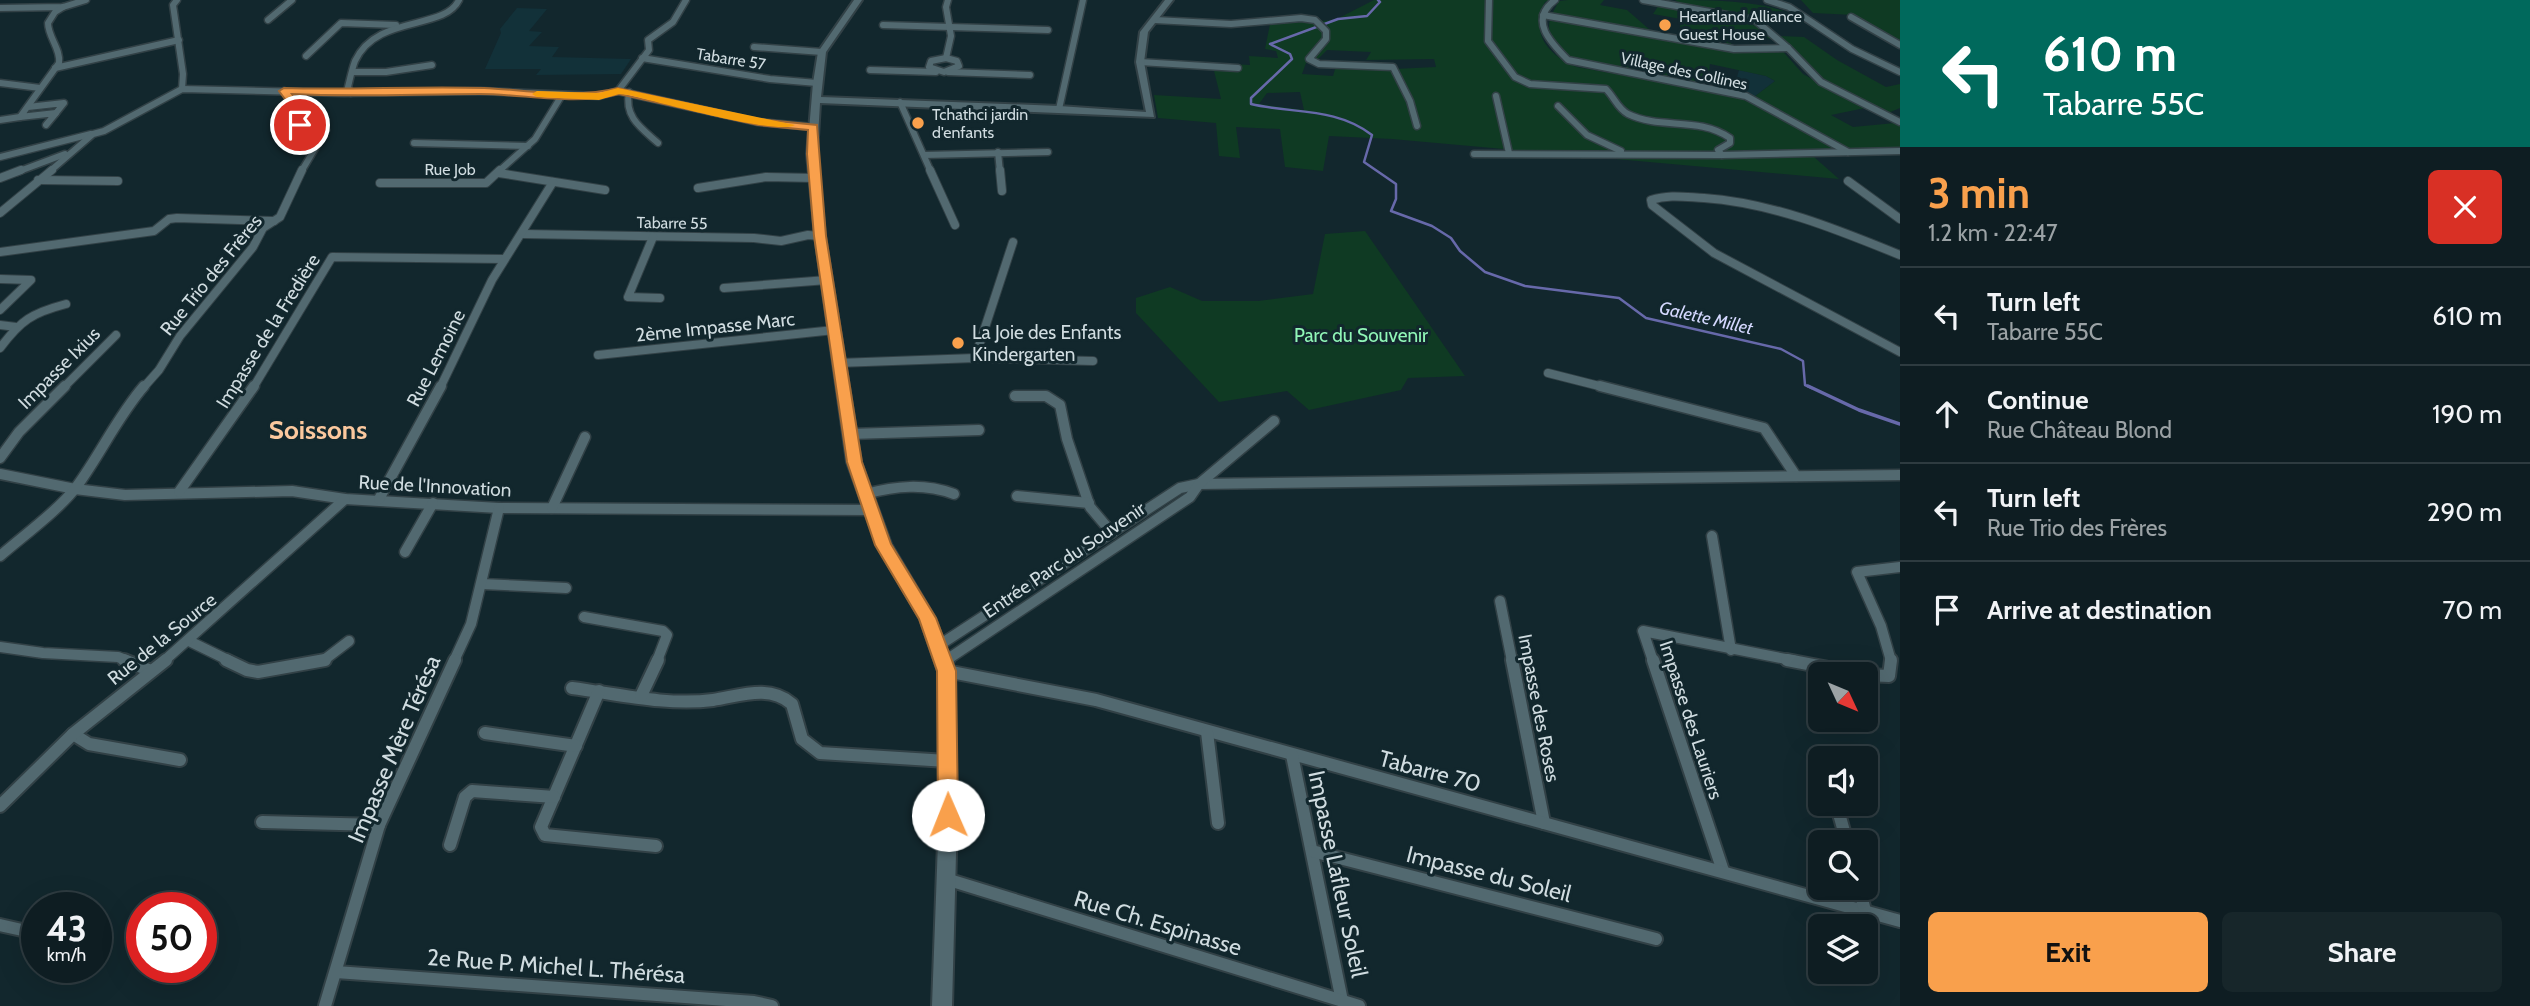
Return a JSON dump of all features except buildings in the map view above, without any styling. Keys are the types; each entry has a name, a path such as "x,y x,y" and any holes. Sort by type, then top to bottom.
{"main road":[{"path":"858,0 822,52 813,127 815,178 820,236 854,462 884,545 927,618 945,666 946,879 942,1006"},
{"path":"816,100 1059,108 1151,115 1140,62 1144,32 1170,0"}],"street":[{"path":"0,9 63,7 86,0"},
{"path":"177,0 173,5 183,74 182,89"},
{"path":"268,20 292,0"},
{"path":"351,93 348,87 356,59 381,33 400,26 425,22 456,6 459,0"},
{"path":"618,91 649,50 648,40 673,22 686,0"},
{"path":"946,58 951,26 946,8 948,0"},
{"path":"1059,108 1083,0"},
{"path":"1489,0 1488,41 1515,77 1530,84 1606,89 1621,110 1642,119 1713,129 1730,138 1730,143 1718,150 1722,155"},
{"path":"1555,0 1547,6 1543,15 1734,49 1788,48"},
{"path":"1643,0 1673,3 1755,20 1788,48 1821,82 1900,122"},
{"path":"1767,0 1789,7 1852,49 1900,72"},
{"path":"20,117 55,68 60,56 53,47 46,23 48,17 63,7"},
{"name":"Village des Collines","path":"1543,15 1543,33 1561,56 1568,60 1746,96 1848,152 1900,151"},
{"path":"1851,17 1900,45"},
{"path":"1154,20 1231,24 1301,18 1315,20 1326,31 1326,39 1309,59 1319,64 1393,67 1410,101 1417,126"},
{"path":"306,56 341,23 400,26"},
{"path":"883,25 1048,30"},
{"path":"55,68 179,40"},
{"path":"754,47 822,52"},
{"path":"649,50 717,70"},
{"name":"Tabarre 57","path":"642,58 770,79 817,83"},
{"path":"919,71 933,60 946,58 957,61 966,73"},
{"path":"1140,62 1238,68"},
{"path":"352,72 386,72 432,65"},
{"path":"928,65 938,72"},
{"path":"948,72 959,66"},
{"path":"870,70 1030,75"},
{"path":"0,83 40,88"},
{"path":"0,157 104,131 182,89 351,93 481,91 599,96 618,91 758,122 813,127"},
{"name":"Rue Trio des Frères","path":"0,556 75,489 103,448 126,407 159,370 180,336 253,247 263,228 280,216 296,181 326,130 300,125 292,102 284,91"},
{"path":"629,92 627,106 634,123 659,143"},
{"name":"Rue Job","path":"380,183 486,183 528,146 550,118 562,95"},
{"path":"1496,96 1509,153"},
{"path":"900,102 956,225"},
{"path":"28,107 64,103 46,125"},
{"path":"1558,106 1587,135 1624,153"},
{"path":"0,120 56,113"},
{"path":"0,213 38,180 64,162 71,152 93,134"},
{"path":"414,143 528,146"},
{"path":"0,178 71,152"},
{"path":"998,152 1003,191"},
{"path":"924,155 1048,152"},
{"path":"1474,154 1722,155 1848,152"},
{"path":"499,173 605,190"},
{"path":"698,188 766,177 815,178"},
{"path":"38,180 118,181"},
{"path":"1848,181 1900,219"},
{"name":"Rue Lemoine","path":"379,499 458,355 504,259 553,182"},
{"path":"1900,255 1825,224 1741,201 1666,195 1651,200 1652,205 1714,253 1900,352"},
{"path":"0,252 154,231 169,219 177,218 274,220"},
{"name":"Tabarre 55","path":"523,233 781,241 808,235 820,236"},
{"path":"653,237 628,297 660,299"},
{"path":"975,358 1013,242"},
{"name":"Impasse de la Fredière","path":"179,492 252,390 332,257 504,259"},
{"path":"0,279 31,280 0,310"},
{"path":"724,288 827,279"},
{"path":"0,348 16,327 36,312 66,304"},
{"path":"0,325 16,327"},
{"name":"2ème Impasse Marc","path":"598,355 834,330"},
{"name":"Impasse Ixius","path":"0,458 19,432 116,335"},
{"path":"838,363 975,358 1093,361"},
{"path":"1548,373 1764,428 1796,477"},
{"path":"1015,396 1046,396 1060,405 1067,439 1088,503 1112,533"},
{"name":"Entrée Parc du Souvenir","path":"945,666 1190,497 1199,484 1274,421"},
{"path":"850,434 979,430"},
{"path":"552,508 585,437"},
{"name":"Rue de l'Innovation","path":"0,474 75,489 125,495 292,491 345,499 499,508 871,510"},
{"path":"1199,484 1900,475"},
{"name":"Entrée Parc du Souvenir","path":"938,646 1180,488 1199,484"},
{"path":"865,494 903,485 931,485 954,494"},
{"path":"1017,496 1088,503"},
{"name":"Rue de la Source","path":"0,806 72,734 189,641 345,499"},
{"path":"405,552 433,503"},
{"name":"Impasse Mère Térésa","path":"325,1006 379,825 471,624 499,508"},
{"path":"1713,536 1731,650"},
{"path":"1878,676 1889,676 1893,667 1877,611 1857,572 1900,567"},
{"path":"482,584 566,588"},
{"name":"Impasse des Roses","path":"1500,601 1544,823"},
{"path":"584,617 667,635 640,696"},
{"name":"Impasse des Lauriers","path":"1723,871 1643,631 1808,664"},
{"path":"189,641 247,670 258,672 324,660 349,641"},
{"path":"0,647 43,653 118,657 151,671"},
{"name":"Tabarre 70","path":"945,666 1096,700 1900,920"},
{"path":"572,688 709,700 739,694 769,693 782,696 793,705 798,713 801,736 808,746 820,754 947,761"},
{"path":"599,691 541,827 545,835 656,846"},
{"path":"1207,732 1218,823"},
{"path":"485,733 576,746"},
{"path":"72,734 89,744 180,760"},
{"name":"Impasse Lafleur Soleil","path":"1292,755 1342,1001"},
{"path":"450,845 465,797 472,791 554,797"},
{"path":"262,822 379,825"},
{"name":"Impasse du Soleil","path":"1312,851 1656,939"},
{"name":"Rue Ch. Espinasse","path":"946,879 1359,1006"},
{"path":"1862,900 1865,911"},
{"path":"0,925 21,930"},
{"name":"2e Rue P. Michel L. Thérésa","path":"337,972 754,1002 772,1006"}],"shaded area":[{"path":"517,8 547,9 529,31 542,32 529,46 559,47 552,57 631,59 621,74 536,75 541,69 485,69 501,33 500,29"},
{"path":"1739,70 1766,76 1775,81 1754,97 1733,91"}],"green space":[{"path":"1374,0 1550,0 1545,2 1541,13 1541,33 1550,49 1566,62 1577,67 1732,95 1761,107 1850,155 1814,157 1839,179 1392,139 1329,136 1323,171 1285,167 1280,129 1236,127 1240,158 1219,156 1216,123 1158,118 1154,95 1221,99 1212,63 1250,65 1249,56 1278,58 1276,51 1265,49 1270,24 1335,20","holes":["1327,50 1371,52 1366,60 1434,59 1436,67 1394,69 1336,66 1333,76 1302,74 1306,63 1313,64","1300,92 1304,110 1259,104 1267,93"]},
{"path":"1604,0 1600,5 1627,10 1650,30 1679,36 1681,19 1653,14 1659,5 1722,15 1751,24 1778,40 1732,32 1731,46 1777,45 1803,74 1865,108 1831,115 1853,127 1895,123 1900,126 1900,148 1849,149 1754,97 1775,81 1766,76 1710,64 1707,86 1566,57 1551,36 1549,24 1559,1"},
{"path":"1675,0 1725,1 1763,6 1794,15 1804,23 1763,21 1681,4"},
{"path":"1801,0 1900,0 1900,40 1854,15 1813,13"},
{"path":"1780,36 1804,37 1837,60 1886,87 1900,84 1900,108 1888,113 1825,80"},
{"name":"Parc du Souvenir","path":"1365,231 1465,376 1408,378 1401,390 1309,410 1287,391 1219,402 1136,313 1136,298 1170,287 1202,301 1258,301 1313,294 1325,234"}],"waterway":[{"name":"Galette Millet","path":"1378,0 1380,2 1367,16 1338,19 1270,44 1290,54 1292,59 1251,98 1251,104 1329,116 1358,126 1372,135 1364,162 1396,184 1396,199 1391,211 1432,226 1451,238 1460,251 1485,272 1525,286 1619,298 1646,318 1781,349 1803,361 1805,385 1812,388"},
{"name":"Galette Millet","path":"1808,386 1859,410 1900,424"}],"slow traffic":[{"path":"537,94 599,96 618,91 629,92 758,122 790,125"}],"place":[{"name":"Heartland Alliance Guest House","path":"1665,25"},
{"name":"Tchathci jardin d'enfants","path":"918,123"},
{"name":"La Joie des Enfants Kindergarten","path":"958,343"}],"district":[{"name":"Soissons","path":"318,430"}],"route":[{"path":"300,125 292,102 284,91 481,91 599,96 618,91 758,122 813,127 820,236 854,462 884,545 927,618 946,671 948,815"}]}
